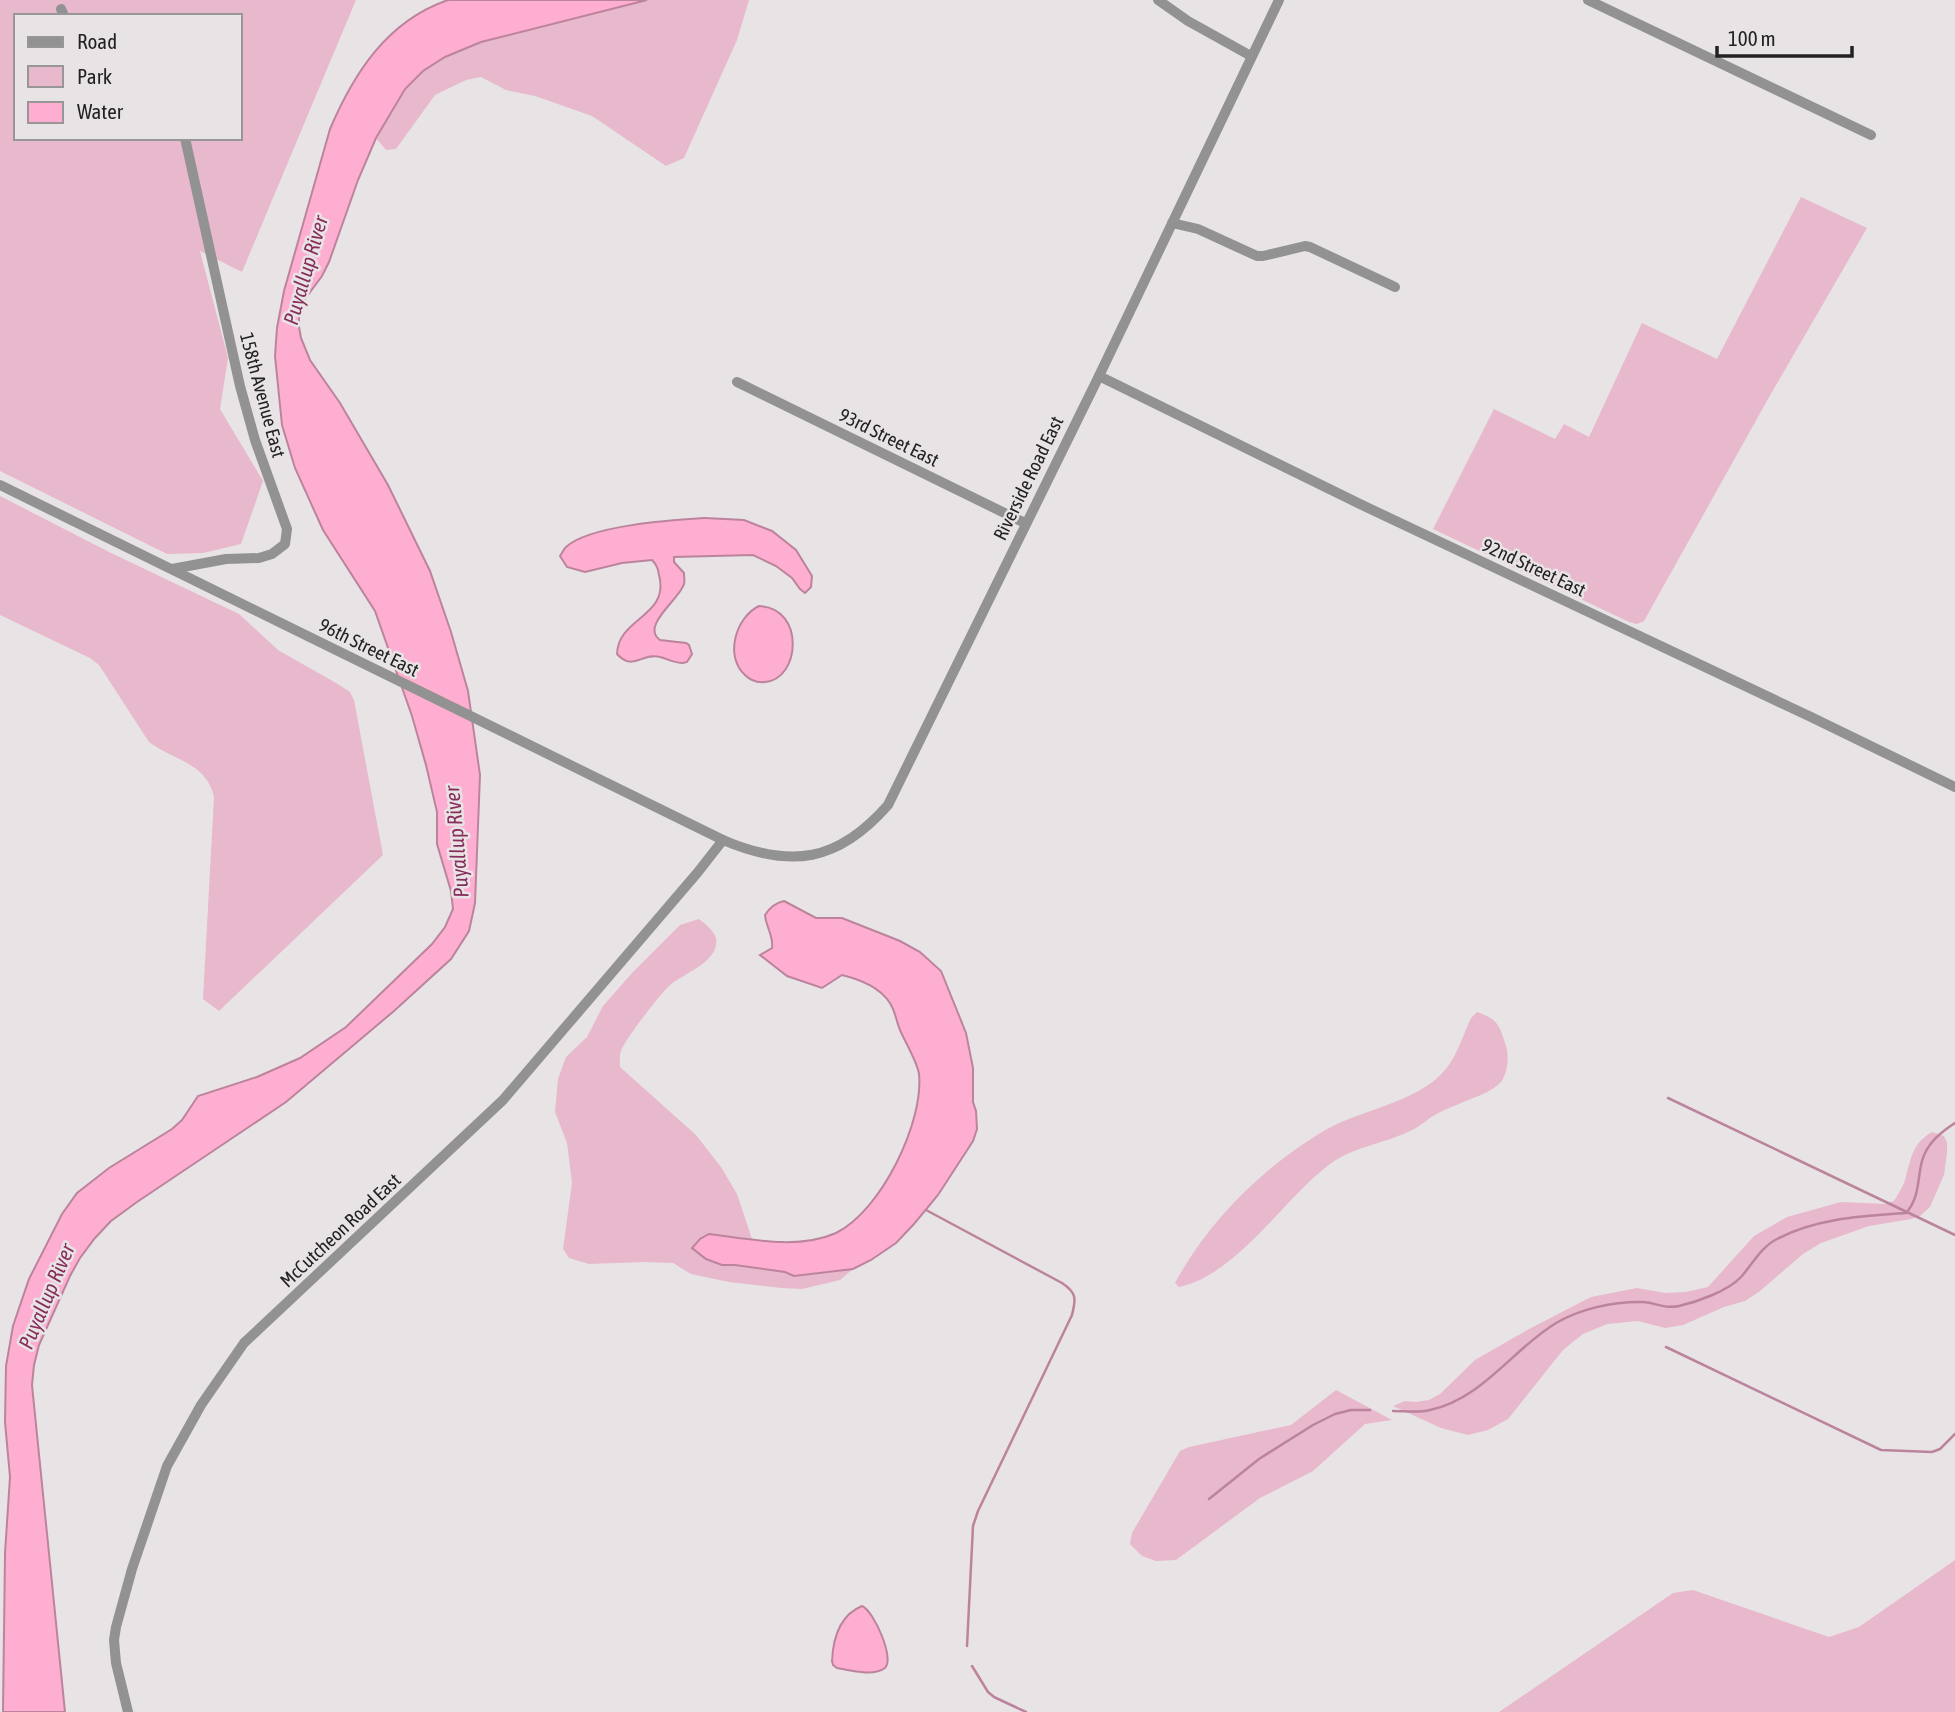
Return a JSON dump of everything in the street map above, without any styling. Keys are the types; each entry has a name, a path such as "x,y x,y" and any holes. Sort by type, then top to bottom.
{"street":[{"path":"1158,0 1188,21 1251,56"},
{"name":"Riverside Road East","path":"723,840 755,853 771,856 788,858 818,854 850,840 888,805 1099,376 1279,0"},
{"path":"1588,0 1871,135"},
{"name":"158th Avenue East","path":"172,569 272,554 285,544 286,529 255,440 240,386 184,140"},
{"path":"1172,223 1198,229 1257,256 1310,247 1395,287"},
{"name":"92nd Street East","path":"1099,376 1362,505 1955,787"},
{"name":"93rd Street East","path":"737,382 1025,523"},
{"name":"96th Street East","path":"0,485 723,840"},
{"name":"McCutcheon Road East","path":"128,1712 116,1663 116,1627 163,1477 201,1405 251,1336 503,1100 723,840"}],"green space":[{"path":"0,0 356,0 242,272 200,251 228,358 220,409 263,481 241,544 203,553 167,554 0,471"},
{"path":"647,0 749,0 737,40 684,158 666,166 592,116 535,96 506,90 481,77 466,80 435,95 396,149 386,150 376,138 405,89 423,71 445,57 481,42"},
{"path":"1801,197 1867,228 1644,621 1637,624 1629,622 1433,529 1494,409 1555,439 1564,424 1589,437 1642,323 1717,359"},
{"path":"0,496 239,614 278,650 350,692 354,700 383,855 219,1011 203,999 214,797 210,786 197,769 149,742 99,665 90,658 0,615"},
{"path":"699,919 715,936 716,947 706,961 675,981 658,998 624,1046 620,1055 620,1067 696,1135 721,1167 737,1194 752,1239 737,1237 722,1265 785,1272 794,1276 853,1269 840,1280 802,1289 781,1288 691,1274 673,1263 589,1264 569,1258 563,1249 572,1183 567,1143 555,1112 558,1079 566,1057 587,1037 603,1006 632,973 680,925"},
{"path":"1477,1012 1490,1017 1497,1024 1506,1046 1506,1069 1497,1086 1437,1114 1411,1131 1339,1158 1312,1179 1259,1234 1221,1267 1179,1287 1175,1283 1204,1237 1222,1216 1240,1196 1282,1159 1327,1129 1406,1097 1434,1081 1449,1065 1471,1018"},
{"path":"1932,1132 1944,1136 1947,1143 1944,1175 1930,1207 1920,1216 1869,1226 1821,1243 1803,1254 1745,1301 1683,1325 1665,1328 1638,1321 1607,1324 1583,1334 1563,1350 1508,1419 1488,1430 1468,1435 1441,1428 1393,1406 1405,1401 1429,1400 1440,1394 1475,1360 1591,1297 1637,1288 1665,1293 1708,1287 1754,1236 1787,1217 1841,1202 1885,1204 1894,1201 1904,1183 1916,1147"},
{"path":"1336,1390 1392,1420 1365,1424 1313,1471 1260,1498 1176,1560 1156,1561 1142,1556 1130,1544 1132,1533 1180,1451 1291,1425"},
{"path":"1955,1560 1955,1712 1499,1712 1673,1593 1693,1590 1829,1637 1859,1627"}],"water":[{"name":"Puyallup River","path":"448,0 647,0 481,42 445,57 423,71 405,89 376,138 329,262 299,310 301,338 310,360 340,403 388,485 430,571 468,691 480,775 475,903 469,931 451,959 286,1102 111,1221 80,1258 39,1345 32,1385 65,1712 3,1712 5,1553 10,1477 5,1422 6,1366 13,1326 29,1279 62,1214 77,1193 109,1168 172,1129 182,1120 198,1096 257,1077 300,1058 346,1027 432,944 445,927 453,909 451,891 437,844 437,812 412,716 375,611 323,530 295,468 282,425 275,356 284,291 330,129 339,108 362,69 390,35 426,9"},
{"path":"705,518 744,520 772,531 796,550 812,576 811,587 805,593 792,578 776,566 753,555 674,557 674,562 684,573 684,583 658,620 655,634 660,640 686,643 692,654 687,662 683,663 654,656 633,662 623,659 617,654 620,642 626,632 657,600 660,589 656,565 652,560 622,563 585,572 567,567 560,556 566,547 593,533 632,525"},
{"path":"759,606 774,610 785,618 791,630 793,644 791,658 785,670 777,678 765,682 754,681 745,675 735,658 734,648 744,619"},
{"path":"784,901 816,918 842,918 900,941 920,952 941,971 966,1033 973,1068 973,1102 977,1129 973,1141 938,1195 896,1243 853,1269 794,1276 785,1272 722,1265 706,1259 692,1248 709,1234 773,1242 806,1241 836,1233 853,1222 883,1186 907,1140 919,1094 919,1074 893,1009 879,991 842,975 822,988 787,976 760,955 772,948 765,915 773,906"},
{"path":"862,1606 877,1625 885,1646 887,1663 880,1671 861,1672 833,1665 834,1644 839,1629 848,1615"}],"waterway":[{"path":"1668,1098 1955,1235"},
{"path":"1393,1411 1430,1410 1466,1395 1540,1334 1576,1314 1621,1303 1643,1302 1673,1307 1694,1302 1735,1282 1766,1247 1792,1232 1840,1219 1906,1213 1916,1195 1927,1149 1940,1134 1955,1123"},
{"path":"926,1210 1062,1283 1073,1293 1075,1300 1072,1315 973,1526 967,1646"},
{"path":"1666,1347 1881,1450 1932,1452 1940,1449 1955,1434"},
{"path":"1209,1499 1259,1459 1313,1425 1335,1414 1351,1410 1370,1410"},
{"path":"972,1666 988,1692 1026,1712"}]}
